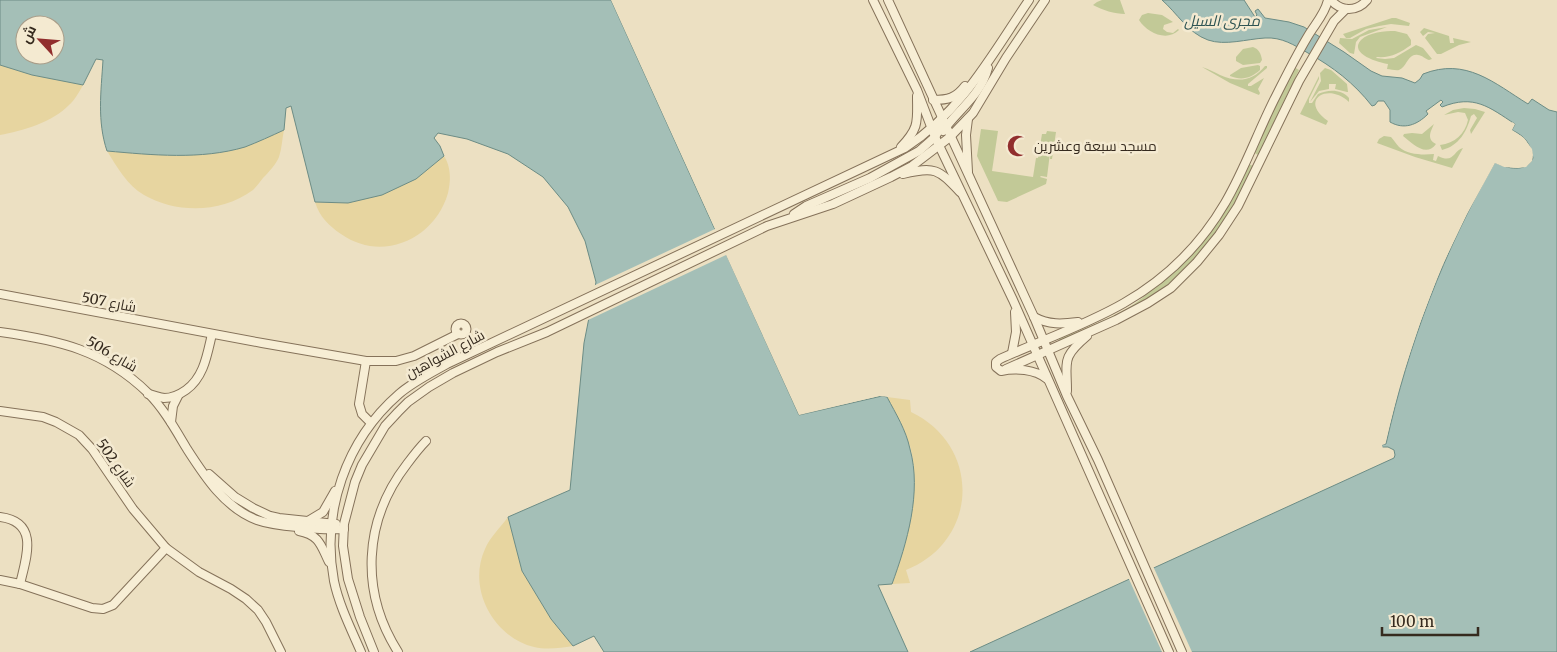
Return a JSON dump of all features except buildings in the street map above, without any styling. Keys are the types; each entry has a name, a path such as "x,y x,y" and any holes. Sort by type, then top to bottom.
{"street":[{"path":"873,0 917,90 935,136 1013,300 1169,652"},
{"path":"888,0 1034,317 1067,396 1098,460 1182,652"},
{"path":"933,100 946,100 955,97 960,92 980,68 988,62 1028,0"},
{"path":"892,177 912,166 940,145 968,119 978,107 1002,64 1045,0"},
{"path":"1047,380 1034,372 1001,371 997,369 996,362 1124,303 1155,282 1180,260 1200,239 1232,192 1263,122 1329,0 1337,6 1346,9 1358,8 1367,0"},
{"path":"1005,370 1127,315 1163,293 1189,270 1212,244 1232,216 1244,195 1285,108 1308,66 1336,18 1346,9"},
{"path":"940,145 940,138 946,127 977,90 987,72 988,62"},
{"name":"شارع الشواهين","path":"361,652 336,590 330,547 332,527 339,486 352,453 372,423 399,394 428,374 895,154 932,128 962,98 988,62"},
{"path":"895,154 912,135 916,125 917,90"},
{"path":"786,220 806,206 870,178 919,151 935,136 940,126 941,118"},
{"path":"968,119 966,135 968,177"},
{"path":"892,177 919,170 935,171 944,176 964,197"},
{"name":"شارع الشواهين","path":"374,652 348,579 343,546 344,526 355,482 362,465 385,426 408,402 453,373 497,352 547,332 767,226 833,204 892,177"},
{"name":"شارع 507","path":"0,304 1,295 366,361 396,361 414,356 458,334"},
{"path":"1012,354 1016,326 1013,300"},
{"path":"1034,317 1045,322 1057,324 1088,321"},
{"path":"1067,396 1065,369 1067,357 1074,346 1094,330"},
{"name":"شارع 506","path":"0,332 70,345 115,367 132,379 148,394 171,422 204,474 220,493 241,512 264,522 286,526 344,526"},
{"path":"171,422 172,409 178,396 200,376 212,334"},
{"path":"366,361 358,404 362,414 372,423"},
{"path":"148,394 164,398 178,396"},
{"name":"شارع 502","path":"0,411 43,417 56,422 79,436 92,449 133,509 166,548 199,572 246,599 258,610 266,622 281,652"},
{"path":"398,652 386,631 376,601 372,583 372,549 375,530 387,496 404,468 426,441"},
{"name":"شارع 506","path":"200,467 235,497 262,512 279,518 307,521 332,527"},
{"path":"307,521 323,512 339,486"},
{"path":"0,517 12,520 25,530 27,536 28,551 20,584"},
{"name":"شارع 506","path":"286,526 316,538 332,566"},
{"path":"0,580 20,584 92,608 103,609 113,605 166,548"}],"green space":[{"path":"1102,0 1120,0 1125,14 1100,9 1093,5"},
{"path":"1148,13 1162,15 1173,22 1164,25 1163,29 1167,32 1173,33 1179,30 1174,34 1163,36 1152,32 1139,20 1142,15"},
{"path":"1392,18 1410,23 1409,26 1391,24 1379,26 1366,29 1350,38 1346,38 1343,34"},
{"path":"1387,27 1360,37 1356,42 1354,54 1350,53 1339,43 1340,38 1352,39 1369,30"},
{"path":"1424,28 1449,36 1450,43 1454,43 1453,38 1471,42 1437,54 1425,38 1428,34 1435,33 1428,32 1423,36 1420,32"},
{"path":"1395,31 1407,34 1411,40 1411,45 1387,57 1376,58 1394,58 1416,45 1423,48 1432,59 1429,60 1415,55 1402,68 1395,70 1387,69 1388,64 1367,57 1359,50 1358,45 1364,37"},
{"path":"1253,47 1260,54 1262,60 1260,63 1243,65 1236,61 1236,57 1243,49"},
{"path":"1258,65 1260,70 1250,77 1238,78 1230,76 1241,68"},
{"path":"1265,66 1267,68 1248,84 1248,86 1251,86 1264,78 1258,89 1259,95 1230,83 1202,67 1227,78 1239,80 1250,78"},
{"path":"1294,67 1299,70 1258,155 1253,152"},
{"path":"1325,68 1331,70 1347,84 1348,92 1335,89 1336,84 1329,84 1329,89 1319,91 1310,102 1321,81 1320,73"},
{"path":"1319,76 1309,103 1312,103 1318,94 1326,91 1339,91 1349,98 1349,102 1341,96 1333,94 1319,96 1316,100 1316,106 1319,113 1328,121 1326,125 1300,114"},
{"path":"1464,108 1485,112 1471,134 1470,130 1477,118 1474,114 1471,116 1465,132 1458,141 1442,150 1440,145 1455,140 1462,134 1468,120 1465,113 1458,112 1444,115 1453,110"},
{"path":"1434,124 1430,137 1436,144 1428,150 1419,148 1403,136 1404,134 1412,133 1422,134"},
{"path":"981,129 998,131 992,171 1033,177 1042,134 1046,134 1047,131 1056,132 1052,159 1050,159 1051,145 1047,177 1040,177 1047,179 1046,184 1007,202 998,201 977,156"},
{"path":"1384,136 1391,137 1399,147 1407,152 1434,154 1433,160 1436,161 1438,156 1447,159 1463,148 1452,168 1377,143"},
{"path":"1249,164 1253,166 1233,208 1205,248 1189,266 1152,296 1132,308 1059,341 1059,339 1128,308 1171,274 1210,232 1232,200"}],"sand":[{"path":"0,65 32,75 83,85 71,103 55,116 27,128 0,135"},
{"path":"284,130 278,160 254,189 241,198 214,207 185,208 157,201 144,195 127,181 107,151 141,154 211,154 245,147"},
{"path":"444,156 450,178 448,193 441,209 432,223 419,234 405,242 389,246 373,246 357,242 332,228 322,216 315,202 348,203 416,179"},
{"path":"887,397 910,400 911,412 934,427 950,447 960,469 963,493 958,516 948,538 930,556 906,570 910,583 892,584 903,552 911,516 914,480 910,446 900,421"},
{"path":"508,517 522,571 551,619 573,646 544,648 519,642 496,622 487,609 479,579 480,564 487,545"}],"water":[{"path":"0,0 611,0 799,415 882,396 887,397 903,429 913,465 914,500 903,552 892,584 878,585 908,652 604,652 594,636 573,646 551,619 522,571 508,517 570,490 584,343 596,282 585,241 568,207 543,177 508,154 467,139 438,133 434,138 444,156 416,179 382,195 348,203 315,202 291,106 286,108 284,130 245,147 211,154 194,155 159,155 107,151 101,117 103,60 96,59 83,85 32,75 0,65"},
{"name":"مجرى السيل","path":"1162,0 1244,0 1255,17 1257,15 1255,11 1258,9 1265,18 1304,27 1371,71 1382,76 1402,78 1415,83 1423,74 1438,70 1466,70 1491,81 1528,104 1532,99 1549,110 1557,112 1557,652 970,652 1394,458 1394,450 1388,447 1381,447 1386,444 1405,370 1417,334 1459,230 1495,162 1510,168 1521,168 1530,163 1533,158 1527,141 1512,130 1515,124 1481,104 1463,102 1442,107 1440,105 1443,102 1441,100 1426,111 1428,114 1419,121 1410,125 1400,126 1390,122 1390,110 1384,101 1378,101 1372,106 1343,76 1298,47 1282,40 1271,38 1229,42 1208,40 1194,33"}],"pier":[{"path":"611,0 613,0 801,412 875,395 887,395 890,397 879,396 799,415 726,255 586,321 593,286 715,229"},
{"path":"1512,122 1515,124 1512,130 1524,138 1532,149 1532,161 1526,167 1518,168 1504,167 1495,163 1467,214 1441,268 1420,323 1400,383 1385,444 1382,445 1383,449 1379,449 1380,443 1383,442 1392,402 1411,342 1439,267 1464,213 1493,160 1518,166 1524,165 1530,160 1531,153 1528,146 1522,139 1510,131"},
{"path":"1153,566 1192,652 1162,652 1128,577"}],"place":[{"name":"مسجد سبعة وعشرين","path":"1018,146"}]}
